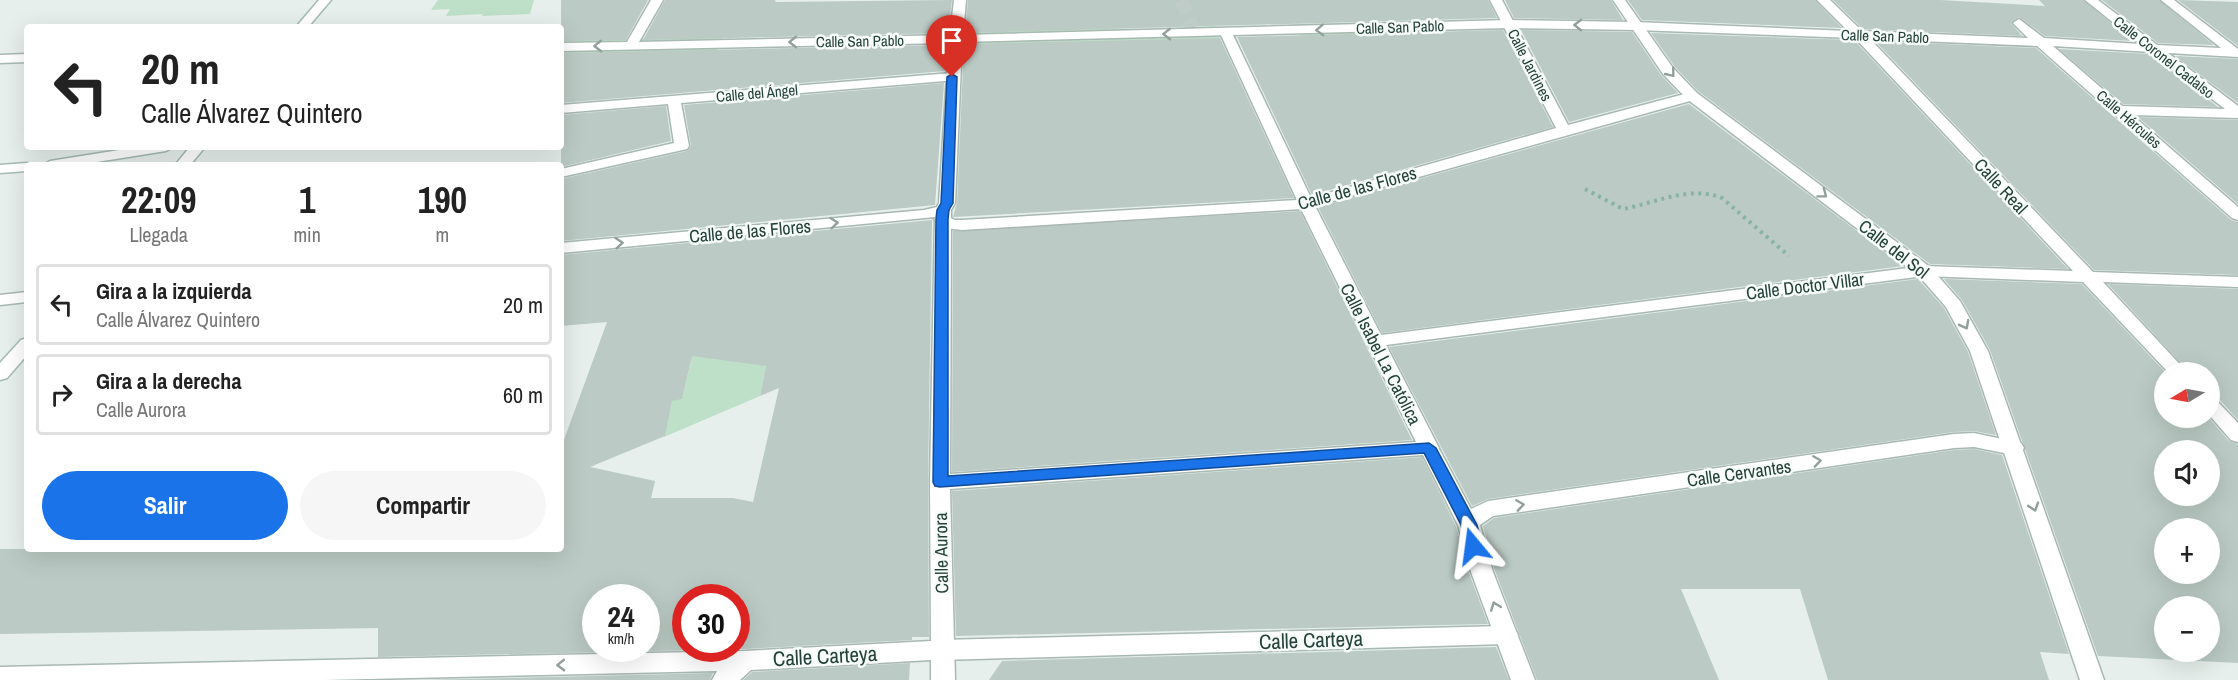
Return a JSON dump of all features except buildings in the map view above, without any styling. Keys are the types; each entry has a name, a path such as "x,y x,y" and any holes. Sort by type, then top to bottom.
{"street":[{"path":"305,24 325,0"},
{"path":"631,45 657,0"},
{"name":"Calle Aurora","path":"943,680 940,482 941,214 947,203 952,77 960,0"},
{"name":"Calle Jardines","path":"1496,0 1564,130"},
{"name":"Calle del Sol","path":"1619,0 1668,71 1692,96 1924,270 1954,305 1979,351 2092,680"},
{"name":"Calle Real","path":"1823,0 1859,35 2168,362"},
{"name":"Calle Coronel Cadalso","path":"2091,0 2238,114"},
{"path":"2167,0 2236,53"},
{"name":"Calle Hércules","path":"2019,23 2238,215"},
{"name":"Calle San Pablo","path":"564,46 956,39 1194,31 1226,33 1509,24 1636,26 2041,42 2236,53"},
{"name":"Calle Isabel La Católica","path":"1226,33 1306,204 1469,525 1479,563 1523,680"},
{"path":"0,59 24,58"},
{"name":"Calle del Ángel","path":"564,109 952,77"},
{"name":"Calle de las Flores","path":"564,248 941,214 951,225 962,225 1306,204 1692,96"},
{"path":"564,172 682,146 674,100"},
{"path":"2118,110 2238,114"},
{"path":"69,162 147,150"},
{"path":"185,162 195,150"},
{"path":"0,169 24,167"},
{"name":"Calle Doctor Villar","path":"1374,341 1924,270 2238,282"},
{"path":"0,300 24,297"},
{"path":"0,374 24,347"},
{"path":"2220,416 2238,435"},
{"name":"Calle Cervantes","path":"1469,525 1473,517 1488,509 1954,441 1974,440 2014,448"},
{"path":"940,482 1429,448"},
{"name":"Calle Carteya","path":"750,661 942,650 1506,635"},
{"name":"Calle Carteya","path":"0,677 698,662"},
{"path":"724,680 744,662"}],"path":[{"path":"1585,189 1623,209 1693,193 1714,193 1822,284"}],"green space":[{"path":"438,0 534,0 530,14 446,16 450,9 431,10"},
{"path":"1431,21 1440,34 1304,42 1294,24"},
{"path":"968,26 1141,29 1215,26 1222,45 965,53"},
{"path":"723,37 716,53 564,58 564,40"},
{"path":"692,332 766,366 760,396 664,437 672,401 682,398 691,361"}],"tunnel":[{"path":"1181,0 1193,28"}],"route":[{"path":"952,77 947,203 942,219 940,482 1429,448 1469,525 1473,546"}]}
